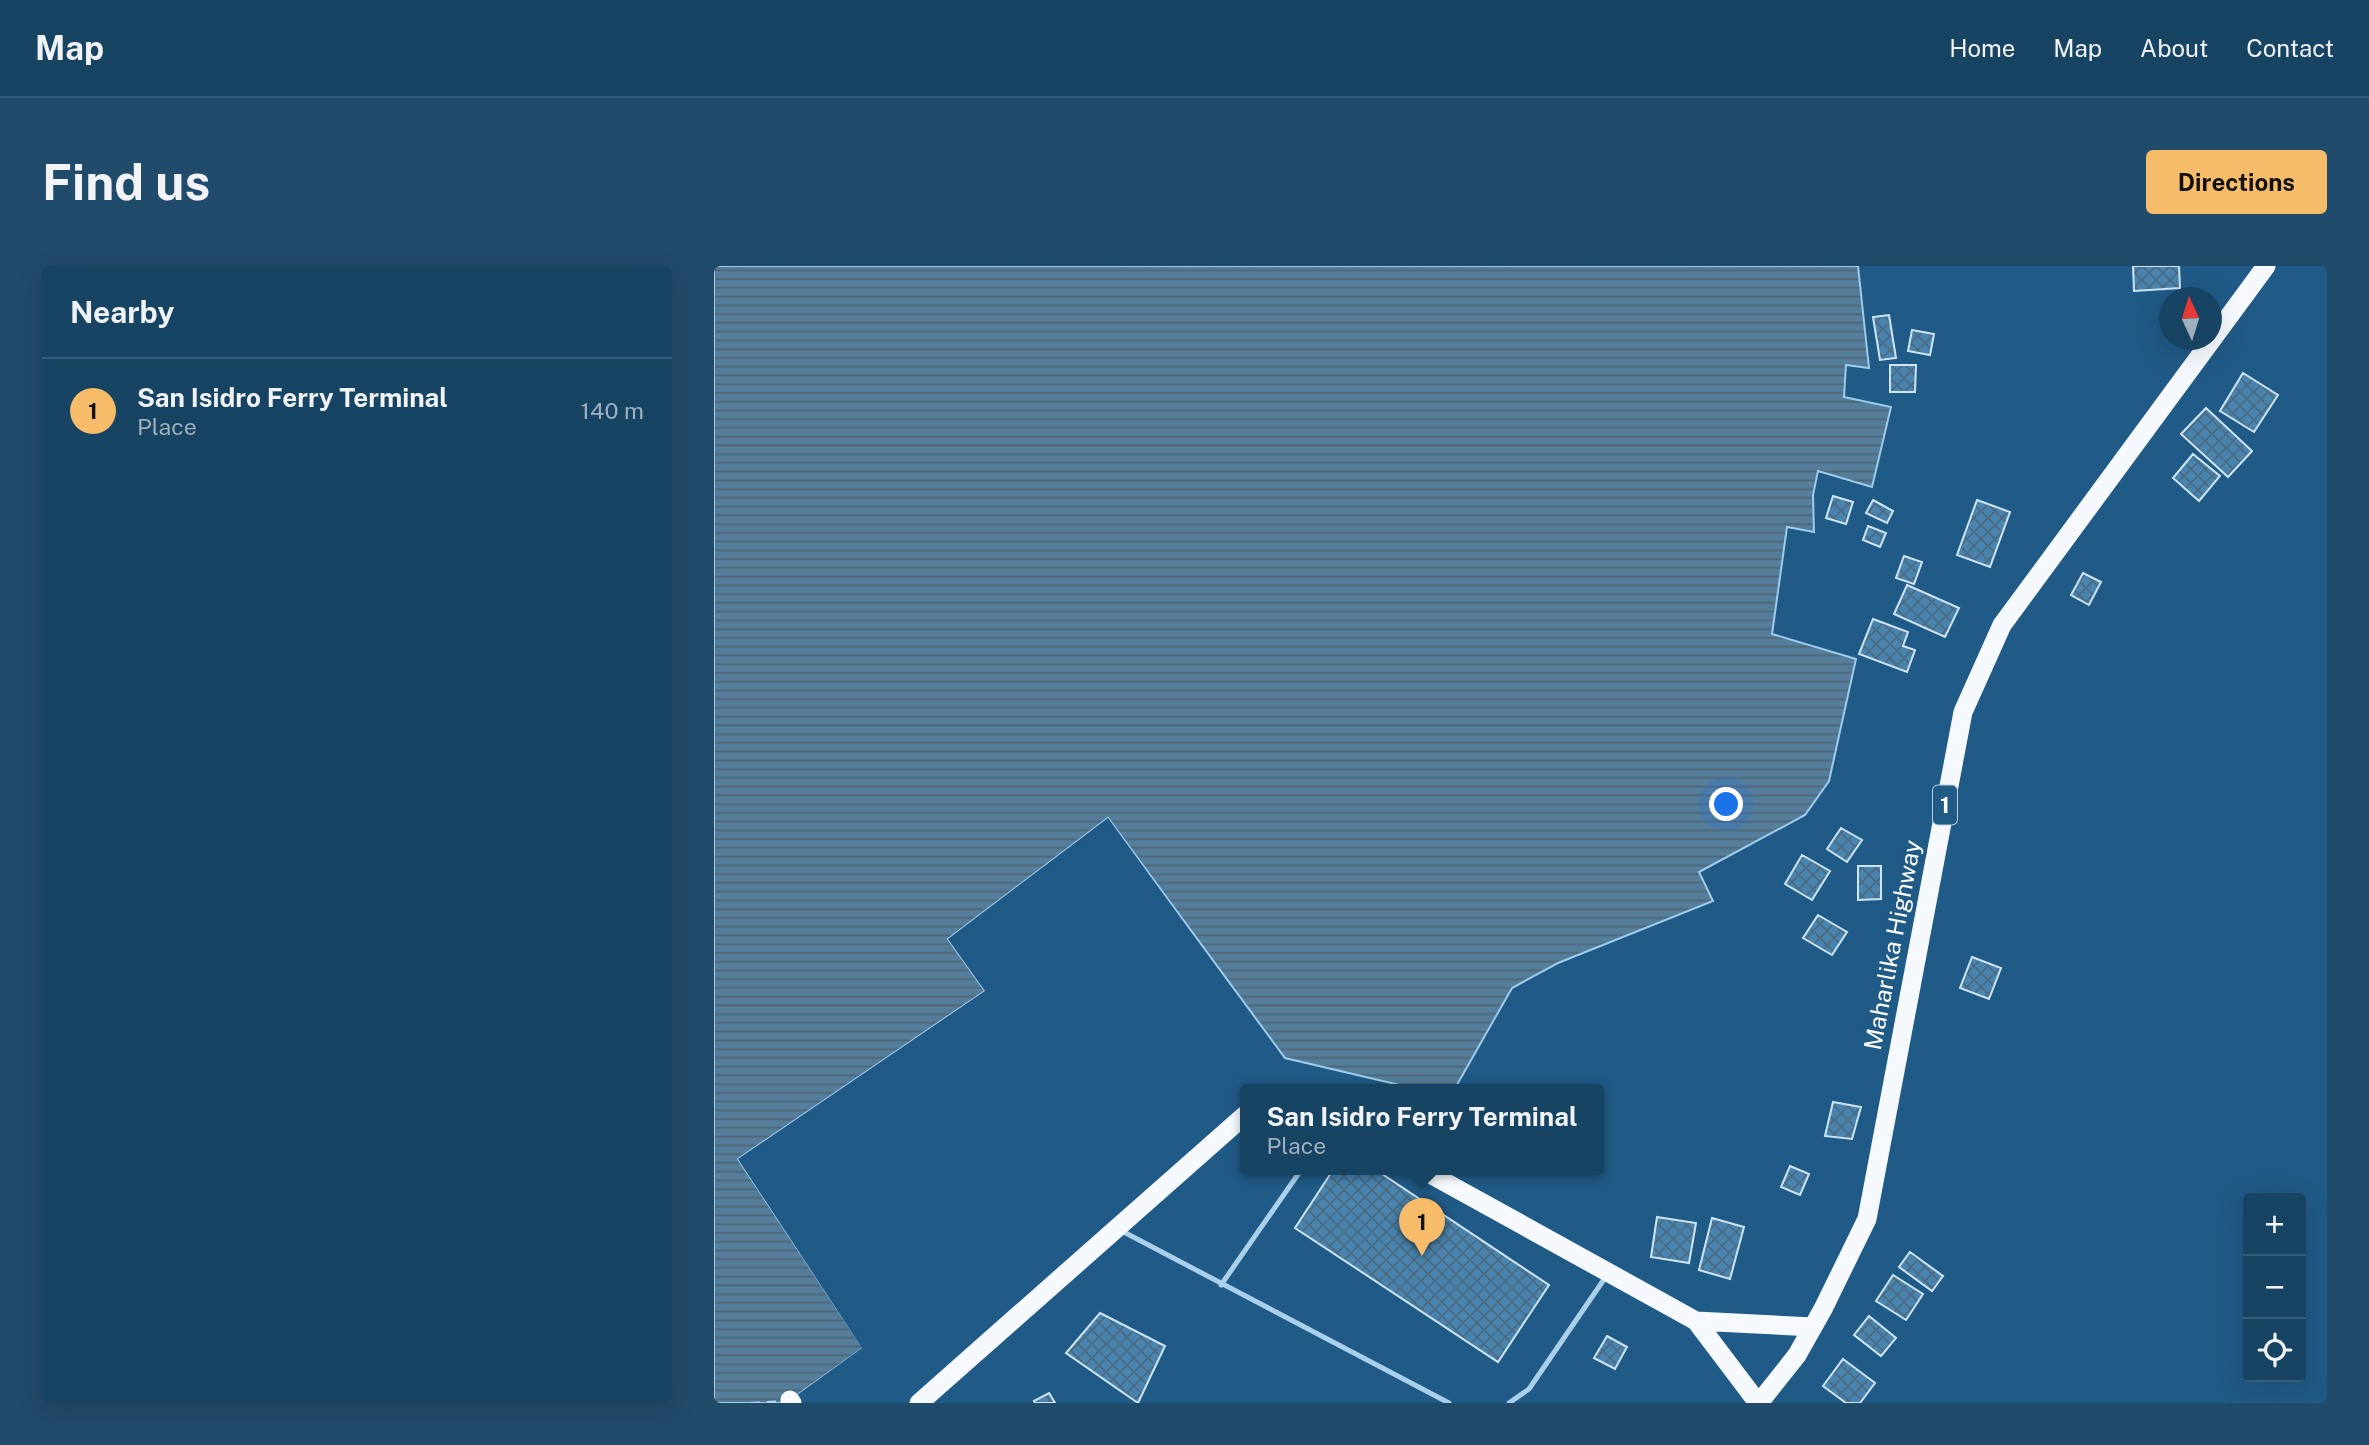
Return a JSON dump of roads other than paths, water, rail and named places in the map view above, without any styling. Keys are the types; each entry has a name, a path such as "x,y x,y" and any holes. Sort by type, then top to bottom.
{"highway":[{"name":"Maharlika Highway","path":"1758,1403 1797,1354 1813,1327 1867,1219 1963,712 2002,625 2266,266"},
{"path":"919,1403 1240,1119"},
{"path":"1432,1175 1696,1321 1758,1403"},
{"path":"1696,1321 1813,1327"}],"lane":[{"path":"1220,1284 1297,1175"},
{"path":"1118,1229 1449,1403"},
{"path":"1509,1403 1530,1389 1609,1272"}],"water":[{"path":"714,266 1858,266 1869,368 1846,365 1844,397 1891,407 1872,487 1818,471 1813,495 1814,532 1787,527 1772,634 1856,659 1829,781 1805,815 1699,872 1713,901 1558,963 1512,988 1457,1084 1396,1084 1285,1058 1108,818 948,939 985,991 738,1159 863,1348 786,1403 714,1403"}],"place":[{"name":"San Isidro Ferry Terminal","path":"1422,1256"}]}
